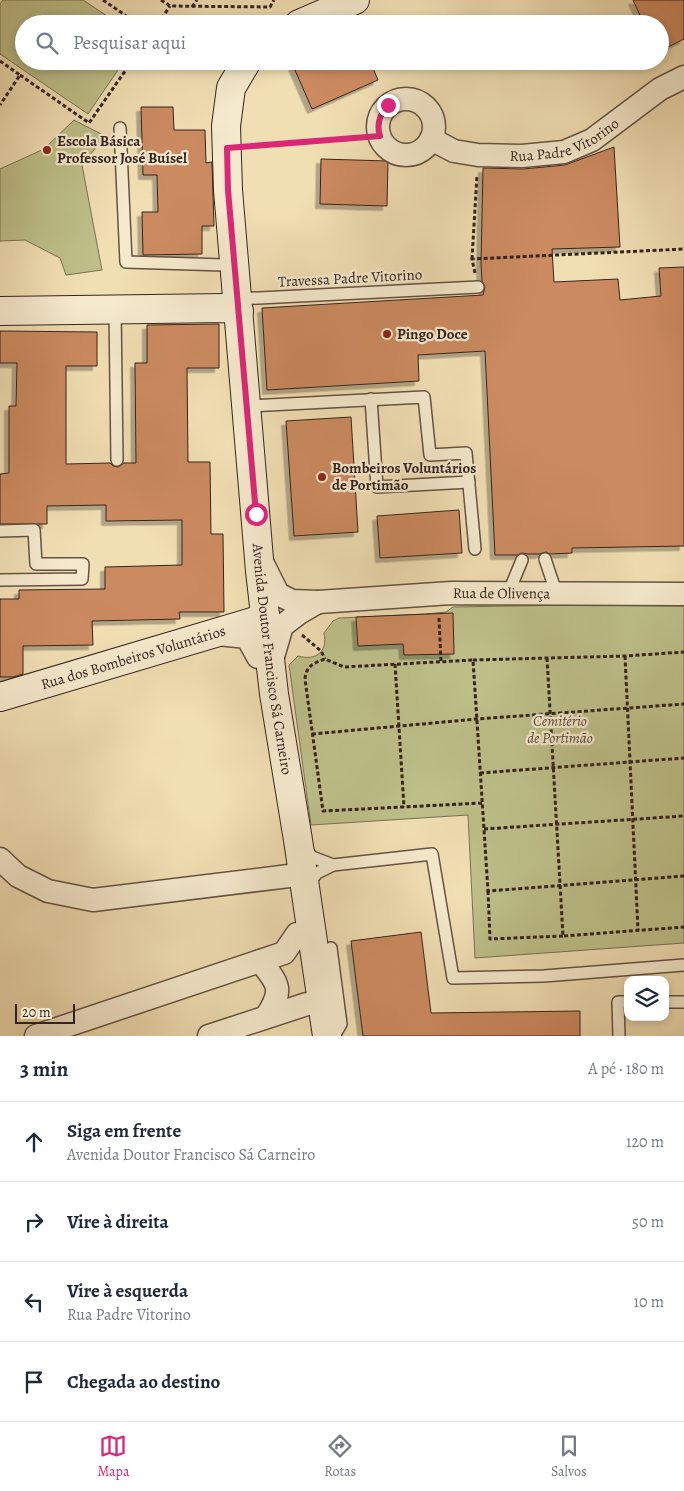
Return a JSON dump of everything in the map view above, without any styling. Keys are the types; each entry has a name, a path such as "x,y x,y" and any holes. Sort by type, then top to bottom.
{"street":[{"path":"319,15 355,0"},
{"name":"Avenida Doutor Francisco Sá Carneiro","path":"242,70 231,88 226,126 234,306 236,408 264,661 297,882 327,1036"},
{"name":"Rua Padre Vitorino","path":"431,140 454,152 478,155 522,156 564,152 592,140 660,89 684,77"},
{"path":"411,99 422,103 430,112 434,122 431,140 419,152 407,155 391,150 382,142 380,136 378,125 384,109 394,102 411,99"},
{"name":"Avenida Doutor Francisco Sá Carneiro","path":"228,190 224,266 234,306 247,406 259,553 259,619"},
{"path":"0,311 234,306"},
{"path":"259,553 278,594 292,600 318,602"},
{"name":"Rua de Olivença","path":"318,602 451,593 557,595 684,594"},
{"path":"259,619 318,602"},
{"path":"209,633 247,638 264,661 282,626 299,612 318,602"},
{"name":"Rua dos Bombeiros Voluntários","path":"0,697 259,619"},
{"name":"Avenida Doutor Francisco Sá Carneiro","path":"264,661 298,840 297,934 312,1036"},
{"path":"0,859 18,876 48,891 93,900 297,882"},
{"path":"36,1036 284,953 297,934"},
{"path":"260,961 275,980 278,990 276,1003 266,1017"},
{"path":"209,1036 307,1004"}],"lane":[{"path":"120,128 126,262 224,266"},
{"name":"Travessa Padre Vitorino","path":"234,306 478,287"},
{"path":"115,309 116,460"},
{"path":"247,406 424,397 430,455 466,453 475,549"},
{"path":"371,400 377,486 469,482"},
{"path":"0,531 34,530 36,564 83,564 82,579 0,580"},
{"path":"545,559 557,595"},
{"path":"508,594 522,560"},
{"path":"298,840 312,857 333,864"},
{"path":"297,882 333,864 432,854 453,978 544,976 684,964"},
{"path":"331,948 341,1024 334,1036"},
{"path":"619,1036 618,1002 624,1002"},
{"path":"669,1002 684,1002"}],"path":[{"path":"103,0 125,15"},
{"path":"161,0 170,6 270,7 274,0"},
{"path":"192,6 197,0"},
{"path":"164,15 170,6"},
{"path":"0,62 89,123 126,70"},
{"path":"0,105 20,75"},
{"path":"227,148 380,136"},
{"path":"478,155 472,259 478,287"},
{"path":"472,259 684,249"},
{"path":"439,618 441,662"},
{"path":"322,651 325,659"},
{"path":"482,803 323,811 305,671 313,663 325,659 344,667 684,652"},
{"path":"625,656 638,930"},
{"path":"547,658 563,936"},
{"path":"473,660 490,939 563,936 684,927"},
{"path":"395,664 404,807"},
{"path":"312,734 551,713 684,704"},
{"path":"480,773 684,758"},
{"path":"484,829 684,816"},
{"path":"488,891 684,876"}],"green space":[{"path":"3,0 83,0 106,15 15,15 15,64 0,54 0,4"},
{"path":"23,70 118,70 88,114"},
{"path":"74,120 105,136 82,165 102,270 66,275 60,258 25,240 0,241 0,169 44,149"},
{"name":"Cemitério de Portimão","path":"684,606 684,943 475,958 468,815 311,825 289,665 298,656 310,657 319,654 324,645 324,633 333,621 339,618 446,612 453,607"}],"building":[{"path":"633,0 684,0 684,39 669,46 669,15 640,15"},
{"path":"295,70 374,70 378,80 312,109"},
{"path":"141,107 173,107 174,130 205,130 206,163 212,162 214,226 202,226 202,254 143,255 142,212 158,212 157,175 143,175"},
{"path":"614,147 620,247 552,249 554,282 618,279 620,300 661,296 659,268 684,267 684,546 572,548 572,553 550,554 546,552 539,554 495,555 485,351 418,355 419,381 267,390 262,308 483,295 485,287 482,281 481,264 483,168 523,169 565,165"},
{"path":"321,159 388,161 387,206 320,204"},
{"path":"219,324 219,368 187,368 188,462 210,462 211,534 223,534 224,612 179,612 180,619 92,621 93,645 23,646 23,674 13,677 0,677 0,599 19,599 19,590 105,589 105,567 182,565 182,520 106,521 106,505 47,506 47,524 0,524 0,474 9,473 9,406 16,406 17,363 0,363 0,331 97,332 97,366 66,366 66,464 110,463 118,467 124,463 136,463 135,363 147,363 147,325"},
{"name":"Bombeiros Voluntários de Portimão","path":"351,417 358,532 294,536 286,421"},
{"path":"459,510 462,553 380,558 377,516"},
{"path":"453,613 454,654 404,655 403,644 358,646 356,617"},
{"path":"421,932 431,1013 580,1011 580,1036 363,1036 351,941"}],"place":[{"name":"Escola Básica Professor José Buísel","path":"47,150"},
{"name":"Pingo Doce","path":"387,334"},
{"name":"Bombeiros Voluntários de Portimão","path":"322,477"}],"route":[{"path":"256,514 240,311 228,190 227,148 380,136 378,131 379,119 388,105"}]}
